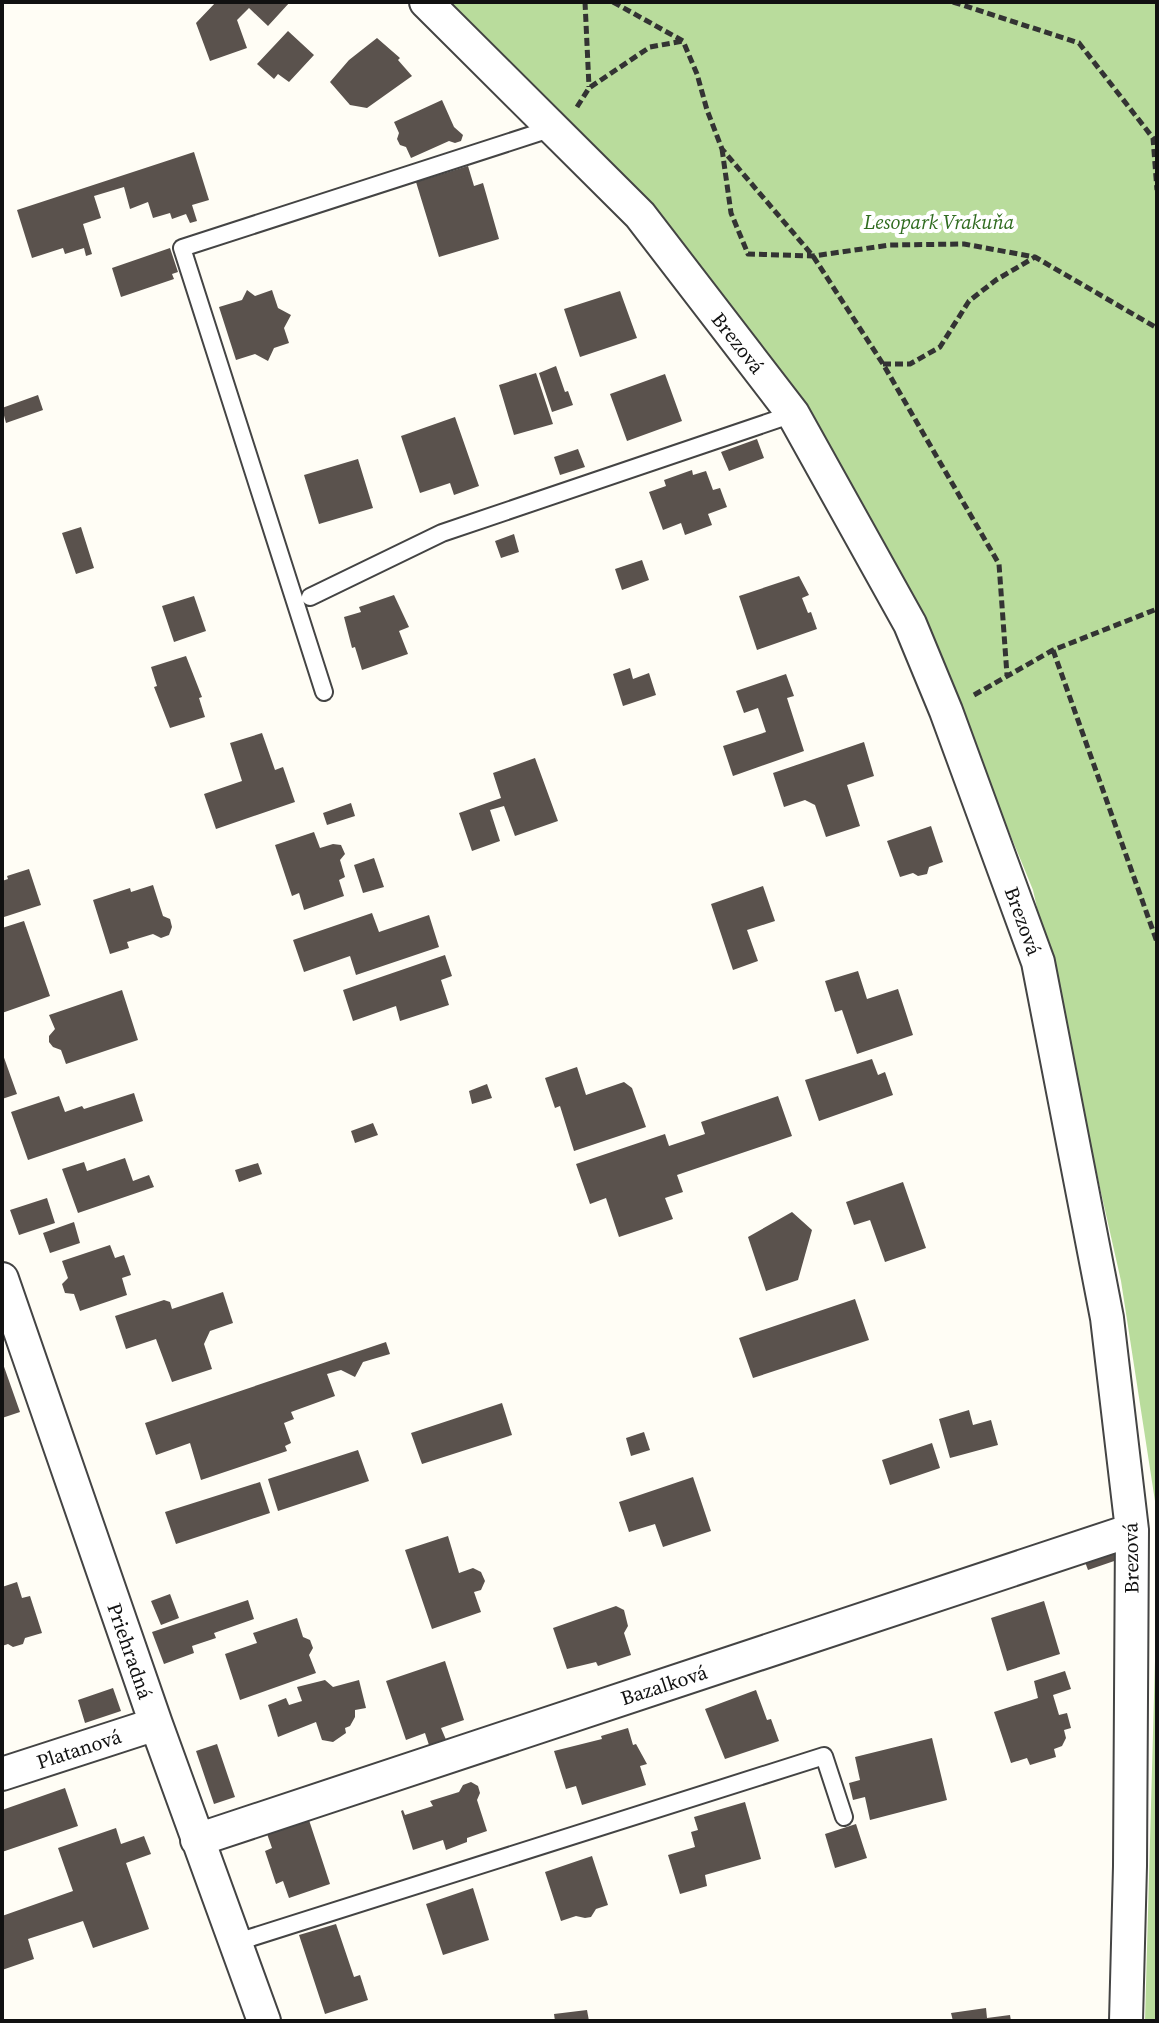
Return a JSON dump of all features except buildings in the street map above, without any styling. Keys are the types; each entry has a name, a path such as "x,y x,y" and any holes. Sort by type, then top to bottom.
{"street":[{"name":"Brezová","path":"426,2 640,215 793,414 910,624 946,711 1038,962 1107,1318 1132,1530 1126,2021"},
{"name":"Priehradná","path":"2,1279 8,1317 264,2021"},
{"name":"Bazalková","path":"197,1840 1132,1530"},
{"name":"Platanová","path":"2,1774 156,1724"}],"lane":[{"path":"324,692 182,248 556,132"},
{"path":"310,597 442,533 793,414"},
{"path":"234,1943 824,1756 844,1817"}],"path":[{"path":"585,2 589,88"},
{"path":"613,2 683,41 722,149 731,213 748,254 813,256 890,245 964,244 1035,257 1157,328"},
{"path":"953,2 1079,43 1153,138 1157,190"},
{"path":"556,132 589,88 650,47 683,41"},
{"path":"722,149 813,256 883,364 999,564 1007,675 1053,650 1157,609"},
{"path":"883,364 910,364 940,347 969,301 996,280 1035,257"},
{"path":"1053,650 1157,942"}],"green space":[{"name":"Lesopark Vrakuňa","path":"440,2 1157,2 1157,1514 1121,1281 1033,890 960,712 805,406"},
{"path":"1157,1589 1157,2021 1145,2021"}]}
